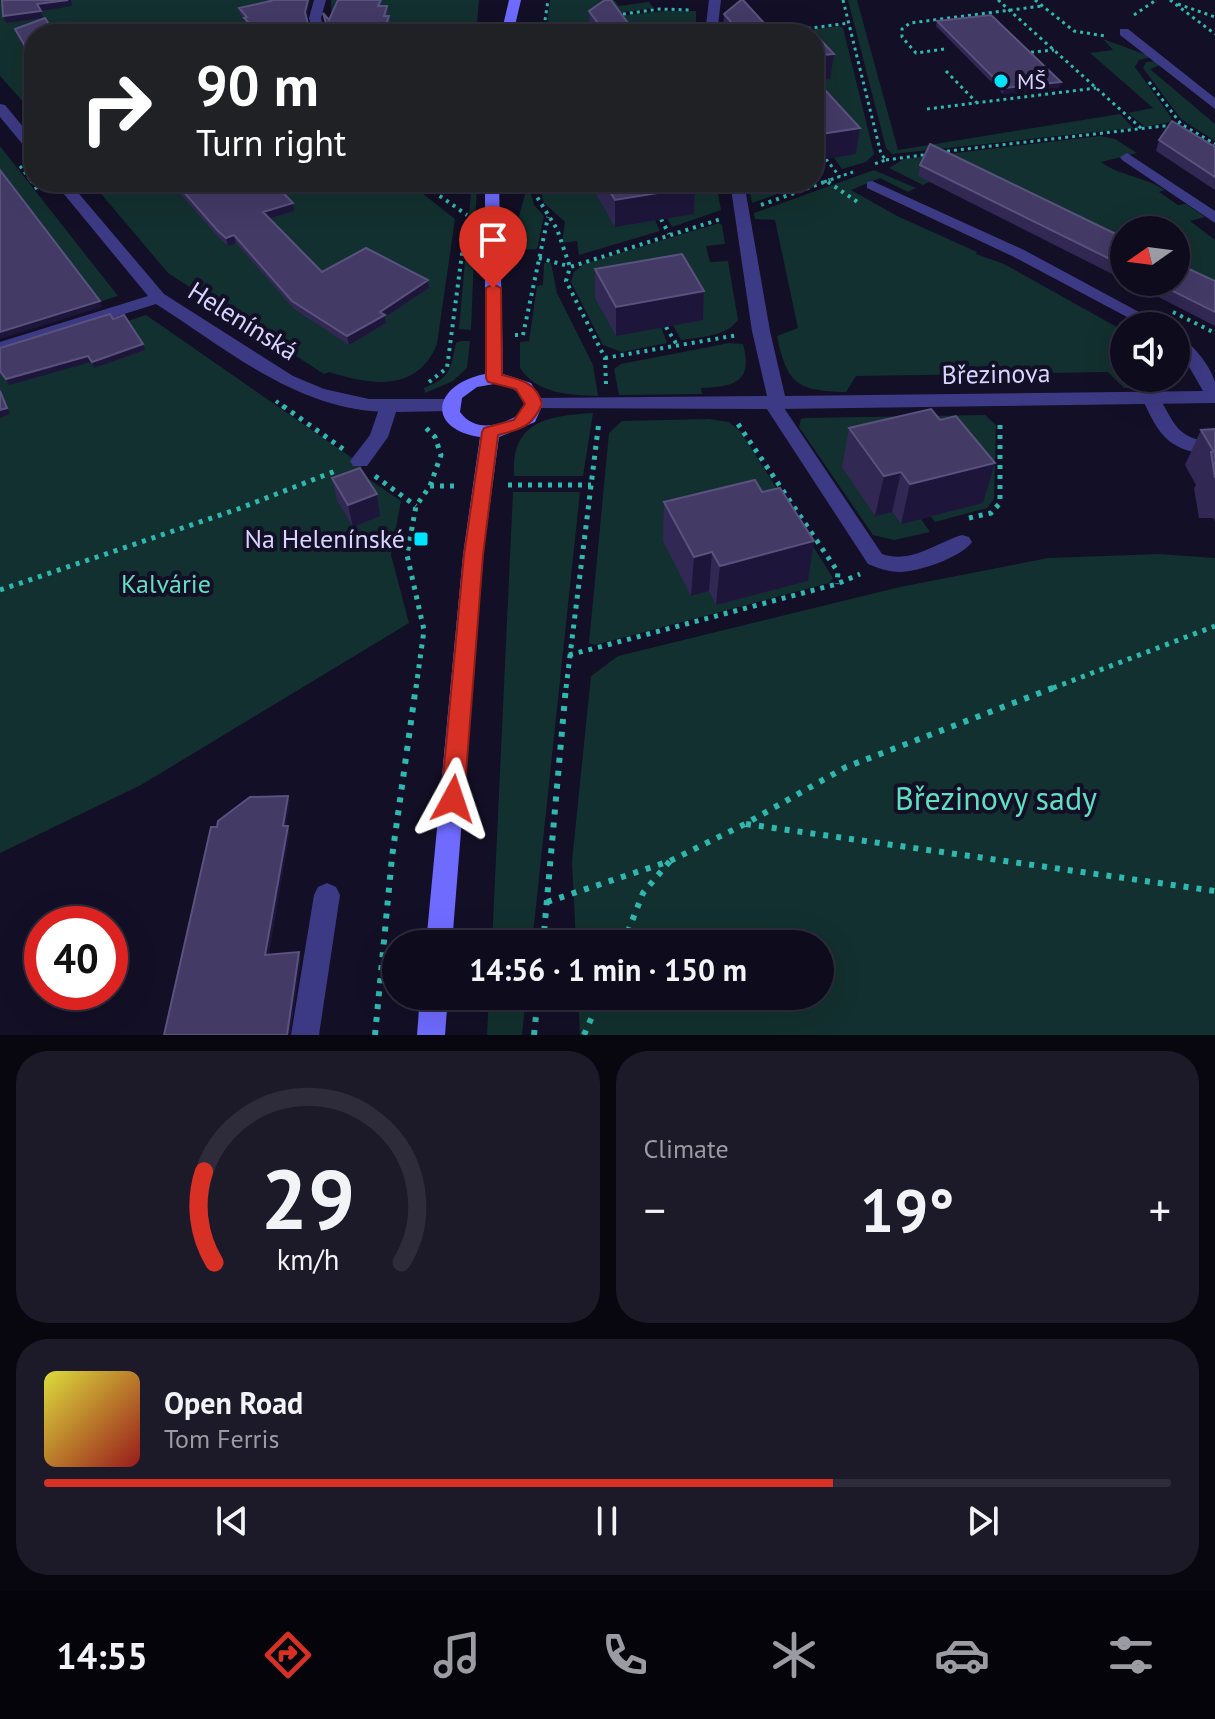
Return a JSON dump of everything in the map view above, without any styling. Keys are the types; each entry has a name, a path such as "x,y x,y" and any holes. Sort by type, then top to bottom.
{"street":[{"path":"316,24 320,0"},
{"path":"509,24 515,0"},
{"path":"712,24 715,0"},
{"path":"1126,34 1215,105"},
{"path":"0,108 24,137"},
{"path":"1127,157 1215,218"},
{"path":"872,185 1018,253 1130,312"},
{"name":"Helenínská","path":"69,192 158,298 287,380 319,394 354,402 389,406 450,405"},
{"path":"492,192 494,378"},
{"path":"739,192 775,403 875,559 900,565 920,561 962,542"},
{"path":"0,348 158,298"},
{"name":"Březinova","path":"534,404 1215,397 1190,356"},
{"path":"494,378 521,385 534,404 528,418 520,424 490,432 461,425 454,418 450,405 452,397 464,386 494,378"},
{"path":"1151,398 1171,436 1181,445 1194,449 1215,448"},
{"path":"360,461 379,437 389,406"},
{"path":"440,930 473,555 490,432"},
{"path":"305,1035 327,895"},
{"path":"431,1035 433,1010"}],"path":[{"path":"544,24 548,0"},
{"path":"843,0 881,154 886,160"},
{"path":"998,0 1142,129"},
{"path":"1035,0 1074,31 1091,36 1126,34"},
{"path":"1172,1 1215,17"},
{"path":"1172,1 1215,34"},
{"path":"654,2 660,9"},
{"path":"944,49 916,53 902,37 902,29 910,23 1042,6"},
{"path":"616,15 660,9 699,10"},
{"path":"797,20 800,24"},
{"path":"824,26 849,23"},
{"path":"1016,54 1055,49"},
{"path":"946,71 977,103"},
{"path":"927,109 1097,88"},
{"path":"866,167 886,160 1181,124 1215,144"},
{"path":"826,159 840,177"},
{"path":"824,182 855,171"},
{"path":"827,181 864,206"},
{"path":"417,388 440,376 447,368 467,215 434,192"},
{"path":"536,192 537,200 558,230 560,247 570,267 566,281 605,358 745,334"},
{"path":"548,217 539,258 570,267 796,192"},
{"path":"661,219 669,234"},
{"path":"666,327 677,345"},
{"path":"544,930 569,655 601,405"},
{"path":"963,520 991,513 1000,503 1000,412"},
{"path":"569,655 837,584 838,572 739,424 729,418"},
{"path":"375,1035 392,857 424,630 407,555 416,506 430,486 441,455 435,437 420,425"},
{"path":"0,590 238,509 360,461"},
{"path":"374,475 416,506"},
{"path":"547,902 670,861 745,824 846,767 1215,626"},
{"path":"745,824 1215,891"},
{"path":"628,930 643,893 670,861"},
{"path":"534,1035 537,1010"},
{"path":"584,1035 595,1010"}],"green space":[{"path":"0,0 306,0 305,24 24,24 24,103 0,76"},
{"path":"331,0 479,0 477,24 332,24"},
{"path":"550,0 614,0 619,6 649,2 654,8 608,14 610,17 696,11 696,24 547,24"},
{"path":"848,0 857,0 898,150 1120,114 1133,128 892,154 886,148"},
{"path":"824,28 843,28 874,154 866,162 842,169 824,144"},
{"path":"1103,39 1152,57 1139,60 1135,67 1171,117 1171,122 1145,127 1128,113 1153,108 1090,53 1113,50"},
{"path":"1156,61 1161,65 1150,69 1215,124 1215,141 1181,119 1143,68 1146,62"},
{"path":"1100,136 1115,139 1137,153 1101,162 1165,190 1159,192 1205,217 1190,221 1190,216 1110,216 1110,246 929,182 923,185 889,168 904,159"},
{"path":"0,146 24,177 24,192 36,192 118,296 0,333"},
{"path":"874,170 916,188 908,192 880,178 851,190 897,216 1004,264 1110,323 1110,374 856,376 846,392 816,390 797,382 785,365 777,336 798,328 775,220 755,219 754,213 813,192 824,192 824,188"},
{"path":"99,192 421,192 455,219 437,344 418,371 391,381 376,382 329,372 324,374 168,273"},
{"path":"471,192 477,192 471,330 459,329"},
{"path":"526,192 530,192 534,205 544,216 537,249 523,250 516,228"},
{"path":"541,192 718,192 721,210 672,227 667,218 655,220 660,231 579,255 577,241 562,243 565,222 544,203"},
{"path":"750,192 782,192 752,203"},
{"path":"1190,221 1215,240 1215,295 1190,283"},
{"path":"719,223 725,244 706,246 710,262 728,261 738,320 733,326 712,335 681,340 673,325 661,327 667,343 622,352 603,345 571,282 574,272 584,264"},
{"path":"544,263 551,263 557,293 593,365 598,396 565,394 545,388 527,377 520,368 520,342 529,341 537,286 543,285"},
{"name":"Kalvárie","path":"146,315 355,460 362,466 357,471 401,501 391,555 409,623 141,785 0,853 0,363"},
{"path":"470,341 467,368 453,381 425,393 424,388 445,376 456,343"},
{"path":"729,343 743,344 746,366 739,380 724,386 701,388 702,394 619,395 614,369 621,364"},
{"path":"593,413 583,476 514,476 519,443 535,425 561,416"},
{"path":"985,415 996,425 994,499 987,508 935,522 930,516 843,467 875,516 892,512 901,524 921,519 930,532 894,540 873,535 799,427 801,419 805,418"},
{"path":"709,419 729,422 741,432 833,578 829,583 595,645 589,643 609,433 622,421"},
{"path":"513,492 580,492 533,930 493,930"},
{"name":"Březinovy sady","path":"1159,554 1215,558 1215,1035 580,1035 579,1010 834,1010 834,930 575,930 572,861 591,676 618,656 900,587 1048,558"},
{"path":"488,1010 525,1010 522,1035 487,1035"}],"building":[{"path":"2,0 68,0 37,4 41,11 3,16"},
{"path":"308,0 305,12 308,24 250,24 239,8 271,1"},
{"path":"338,0 381,0 378,6 387,6 384,16 389,16 386,24 326,24 323,13 329,20"},
{"path":"605,0 611,0 629,24 599,24 589,11"},
{"path":"743,0 765,24 733,24 724,14"},
{"path":"991,15 1061,82 1004,88 937,21"},
{"path":"45,18 49,24 29,24"},
{"path":"24,26 24,44 15,29"},
{"path":"824,44 834,54 824,55"},
{"path":"824,89 860,128 824,133"},
{"path":"1172,121 1215,147 1215,177 1159,140"},
{"path":"930,144 1110,231 1110,259 920,165"},
{"path":"0,170 100,301 0,332"},
{"path":"184,192 283,192 293,203 263,212 322,272 366,248 428,280 380,312 385,315 347,336 292,301 234,235 226,238"},
{"path":"610,192 664,192 615,200"},
{"path":"682,254 704,291 616,307 595,269"},
{"path":"1190,269 1215,281 1215,312 1183,296 1190,296"},
{"path":"110,314 113,319 124,315 143,344 92,362 88,356 6,379 0,371 0,348"},
{"path":"0,391 7,408 0,410"},
{"path":"931,409 940,420 956,416 995,463 910,484 901,472 884,476 849,428"},
{"path":"1215,429 1215,478 1211,452 1214,452 1201,430"},
{"path":"360,468 377,494 348,505 332,478"},
{"path":"755,480 762,492 780,488 814,541 720,566 712,552 694,557 664,502"},
{"path":"288,796 283,826 288,826 265,955 299,952 287,1035 164,1035 211,827 217,827 218,821 250,797"}],"place":[{"name":"MŠ","path":"1001,81"},
{"name":"Na Helenínské","path":"421,539"}],"route":[{"path":"453,799 473,555 490,432 520,424 528,418 534,404 521,385 494,378 493,288"}]}
